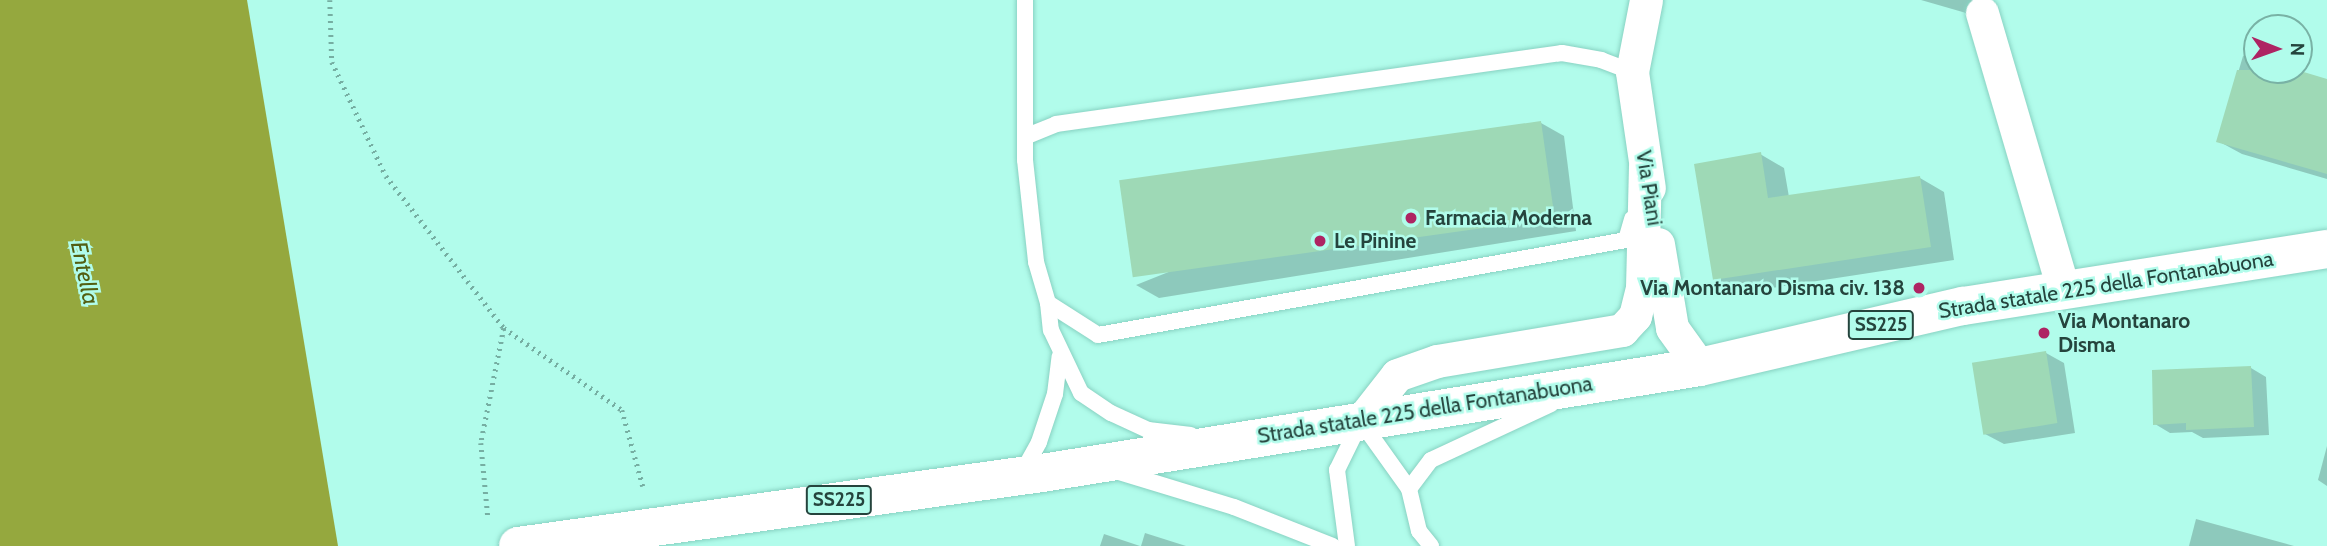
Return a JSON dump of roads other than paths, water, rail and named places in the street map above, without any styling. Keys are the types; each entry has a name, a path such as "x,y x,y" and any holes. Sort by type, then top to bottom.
{"main road":[{"name":"Strada statale 225 della Fontanabuona","path":"505,539 584,534 1021,476 1700,367 1963,306 2327,249"}],"street":[{"name":"Via Piani","path":"1646,0 1632,72 1645,166 1672,328 1700,367"},
{"path":"1982,13 2064,290"},
{"path":"1361,421 1397,375 1437,361 1622,330 1635,316 1642,288 1645,166"}],"lane":[{"path":"1025,0 1027,136 1035,262 1048,303 1051,330 1060,354 1081,393 1111,414 1149,430 1239,440"},
{"path":"1027,136 1055,124 1562,52 1601,60 1632,72"},
{"path":"1048,303 1098,335 1626,240 1645,166"},
{"path":"1021,476 1039,442 1055,394 1060,354"},
{"path":"1409,489 1431,460 1594,383"},
{"path":"1347,546 1337,470 1361,421 1409,489 1419,531 1431,546"},
{"path":"1093,464 1234,507 1332,546"}],"water":[{"name":"Entella","path":"0,0 247,0 338,546 0,546"}],"place":[{"name":"Farmacia Moderna","path":"1411,218"},
{"name":"Le Pinine","path":"1320,241"},
{"name":"Via Montanaro Disma civ. 138","path":"1919,288"},
{"name":"Via Montanaro Disma","path":"2044,333"}]}
